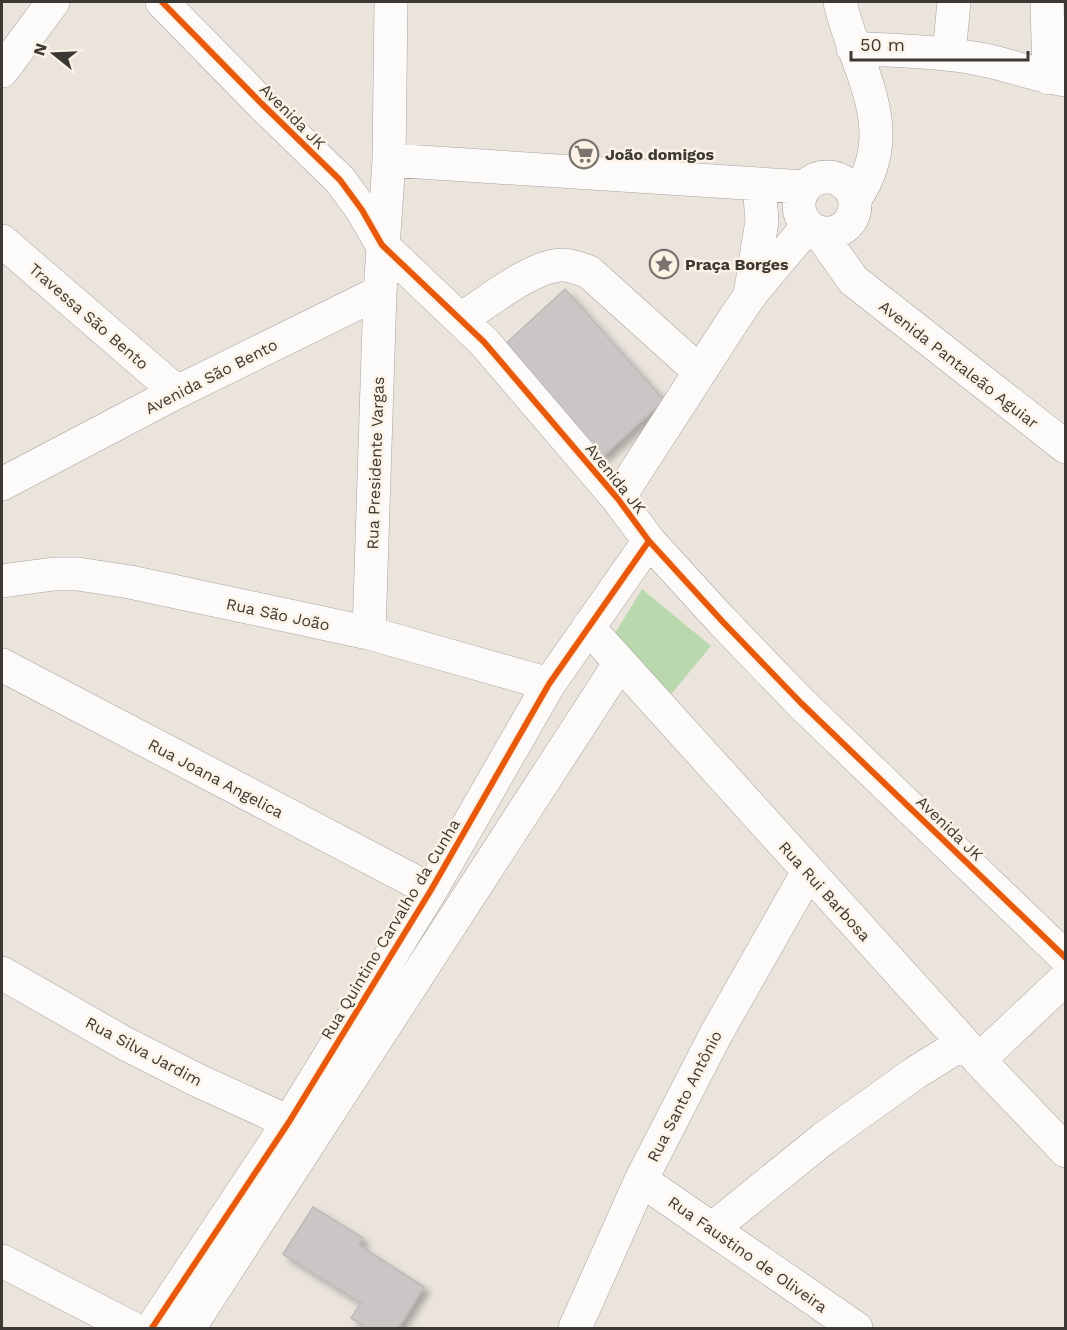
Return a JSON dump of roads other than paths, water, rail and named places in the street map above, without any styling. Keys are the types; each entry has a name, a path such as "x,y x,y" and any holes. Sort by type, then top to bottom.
{"street":[{"path":"2,71 53,2"},
{"name":"Avenida JK","path":"162,2 340,180 362,210 382,245 484,342 618,499 649,541 801,703 1065,958"},
{"path":"380,292 389,160 392,2"},
{"path":"618,499 750,296 814,230 838,232 853,210 866,183 874,159 876,129 864,71 853,48 840,2"},
{"path":"950,54 954,2"},
{"path":"853,48 950,54 980,59 1057,79 1047,2"},
{"path":"817,182 845,163 876,129"},
{"path":"389,160 759,184 817,182 836,178 848,186 853,210 857,244 853,280"},
{"name":"Avenida Pantaleão Aguiar","path":"817,182 801,195 799,212 853,280 1065,447"},
{"path":"750,296 762,221 759,184"},
{"name":"Travessa São Bento","path":"2,241 177,392"},
{"path":"461,319 528,276 562,265 573,267 589,272 700,372"},
{"name":"Avenida São Bento","path":"2,484 177,392 380,292"},
{"name":"Rua Presidente Vargas","path":"369,633 380,292"},
{"name":"Rua Quintino Carvalho da Cunha","path":"152,1329 289,1122 431,890 549,684 649,541"},
{"name":"Rua São João","path":"2,581 54,574 78,574 130,582 369,633 549,684"},
{"name":"Rua Rui Barbosa","path":"588,627 971,1052 1065,1151"},
{"path":"189,1329 620,663"},
{"name":"Rua Joana Angelica","path":"2,665 431,890"},
{"name":"Rua Santo Antônio","path":"575,1329 641,1180 716,1034 808,872"},
{"name":"Rua Silva Jardim","path":"2,973 124,1043 199,1081 289,1122"},
{"path":"712,1229 840,1126 915,1073 971,1052 1065,978"},
{"name":"Rua Faustino de Oliveira","path":"641,1180 856,1329"},
{"path":"2,1261 132,1329"}],"place":[{"name":"João domigos","path":"584,154"},
{"name":"Praça Borges","path":"664,264"}]}
